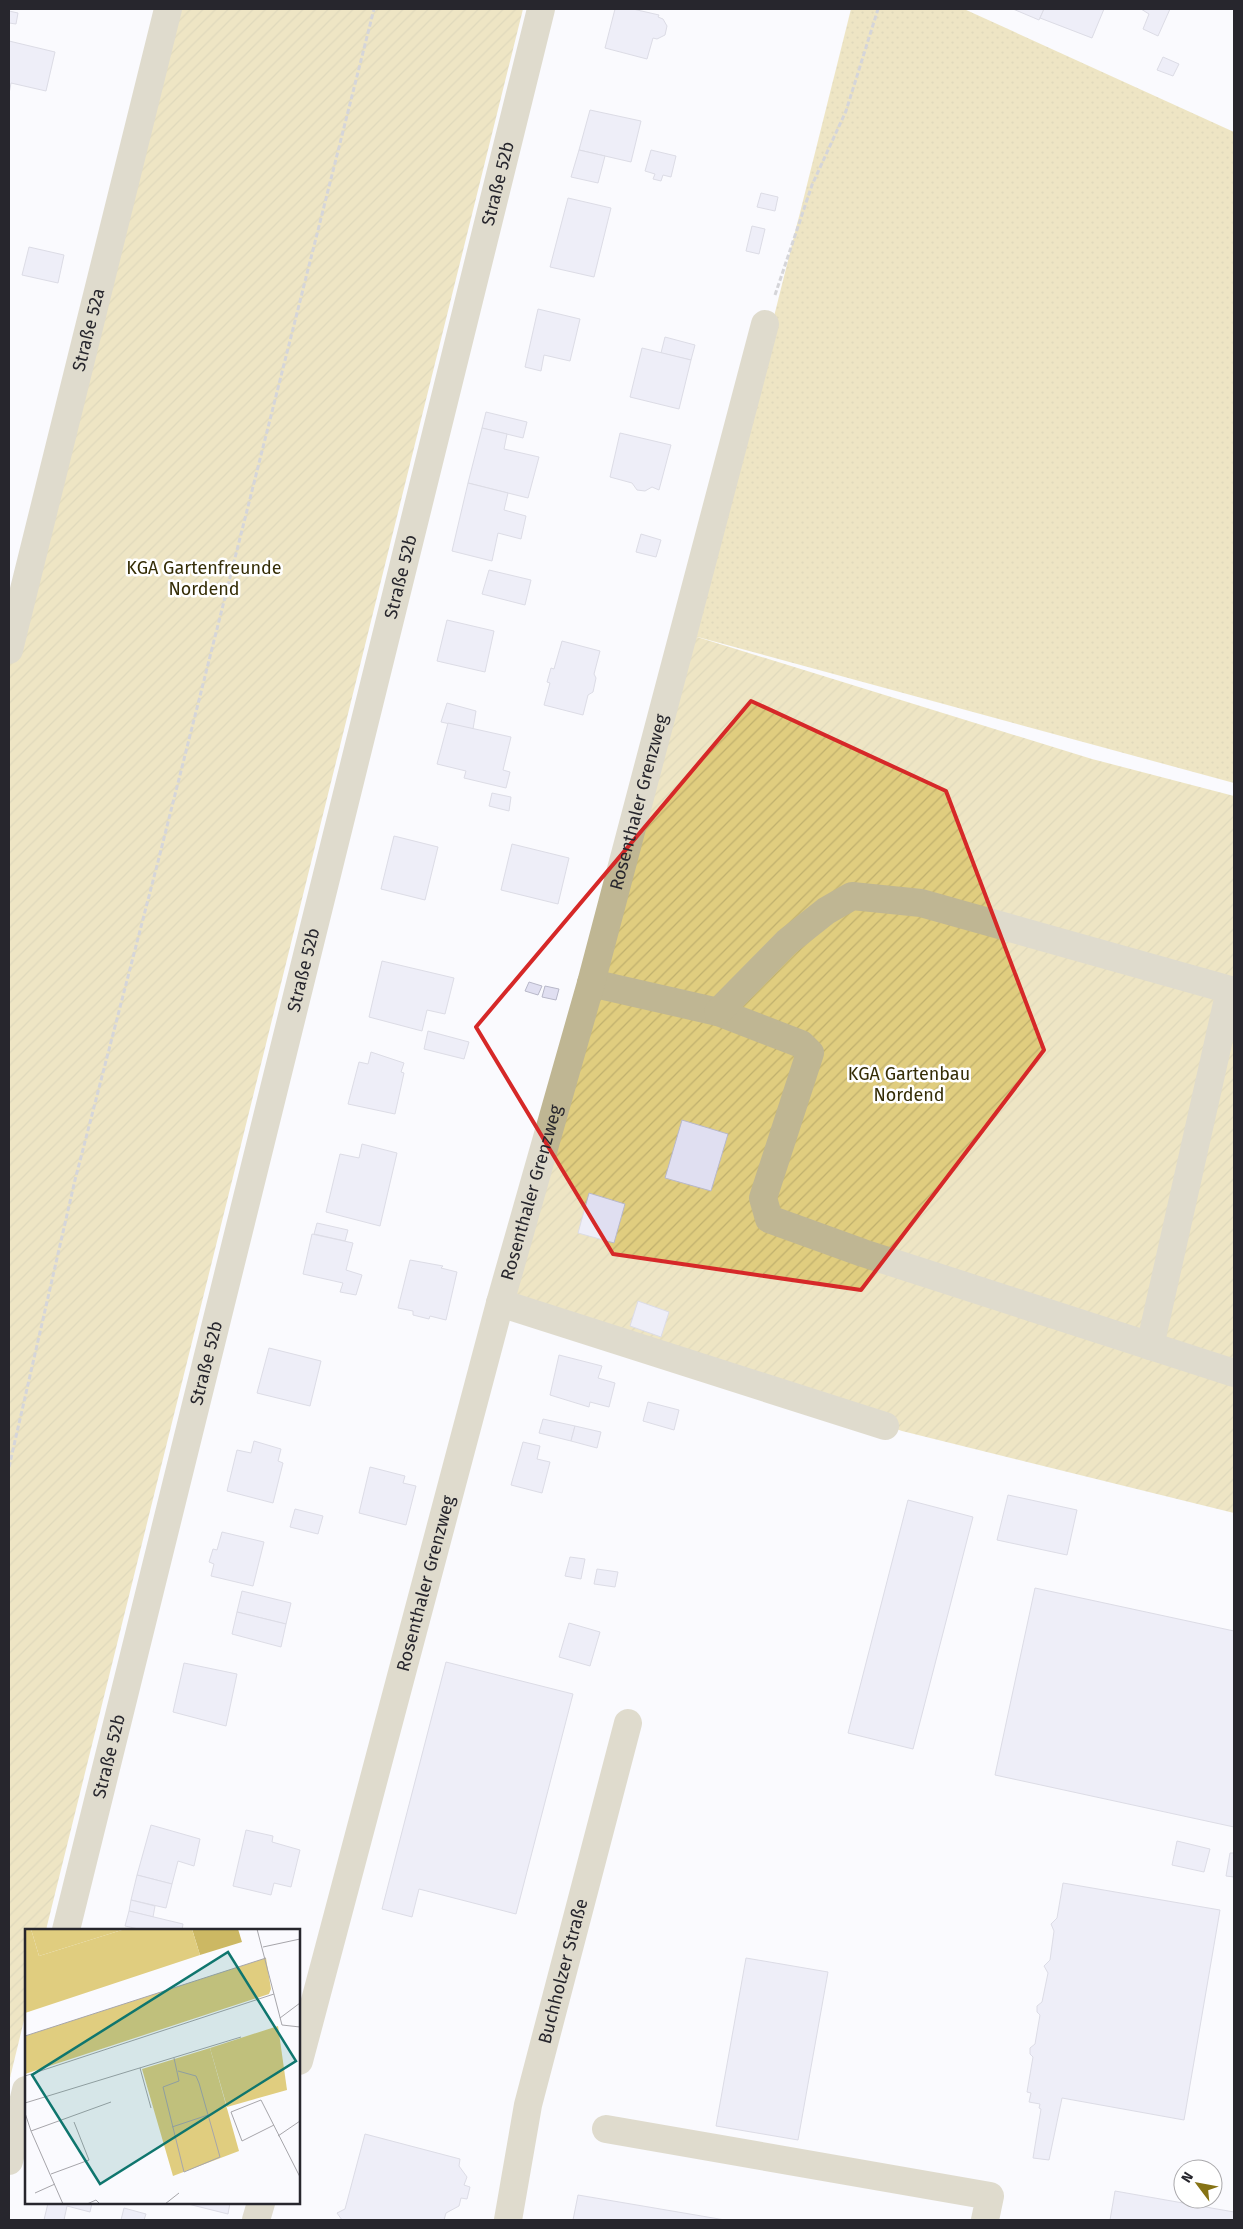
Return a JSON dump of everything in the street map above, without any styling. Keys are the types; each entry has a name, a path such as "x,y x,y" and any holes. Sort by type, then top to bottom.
{"street":[{"name":"Straße 52a","path":"9,650 168,9"},
{"name":"Straße 52b","path":"66,1929 541,9"},
{"name":"Rosenthaler Grenzweg","path":"300,2056 500,1303 591,983 766,324"},
{"path":"718,1012 787,942 826,911 852,896 922,903 1232,990 1150,1346"},
{"path":"591,983 718,1012 801,1044 810,1053 763,1198 769,1218 863,1253 1234,1373"},
{"path":"500,1303 885,1426"},
{"name":"Buchholzer Straße","path":"508,2220 528,2105 628,1723"},
{"path":"9,2161 25,2094"},
{"path":"606,2129 987,2208"},
{"path":"256,2220 261,2204"}],"path":[{"path":"9,1467 75,1180 162,850 374,9"},
{"path":"766,324 812,185 846,112 878,9"}],"highlighted area":[{"path":"751,701 946,791 1044,1050 861,1290 613,1254 476,1027"}],"green space":[{"name":"KGA Gartenfreunde Nordend","path":"168,9 523,9 46,1929 25,1929 25,2016 9,2082 9,650"},
{"path":"851,9 964,9 1234,132 1234,783 694,636"},
{"name":"KGA Gartenbau Nordend","path":"694,636 1092,759 1234,796 1234,1513 902,1431 514,1298"}],"building":[{"path":"615,9 633,9 659,15 658,17 663,19 667,26 665,35 657,39 653,38 647,59 605,48"},
{"path":"1013,9 1044,9 1039,20"},
{"path":"1044,9 1104,9 1092,38 1040,18"},
{"path":"1141,9 1170,9 1158,36 1143,29 1149,14"},
{"path":"9,11 18,13 16,24 9,23"},
{"path":"9,41 55,52 46,91 11,83 9,94"},
{"path":"1163,57 1179,64 1173,76 1157,70"},
{"path":"590,110 641,121 631,162 579,150"},
{"path":"579,150 605,156 598,183 571,177"},
{"path":"651,150 676,156 671,177 663,175 661,181 653,179 655,174 645,171"},
{"path":"761,193 778,197 775,211 757,207"},
{"path":"568,198 611,208 594,277 550,267"},
{"path":"752,226 765,229 759,254 746,251"},
{"path":"29,247 64,255 58,283 22,275"},
{"path":"538,309 580,319 570,361 544,355 541,371 525,367"},
{"path":"665,337 695,345 691,360 661,353"},
{"path":"642,348 691,360 679,409 630,397"},
{"path":"486,412 527,422 523,438 482,428"},
{"path":"482,428 507,434 504,449 539,457 528,498 468,483"},
{"path":"620,433 671,445 659,490 652,487 645,491 637,490 632,483 610,477"},
{"path":"468,483 508,493 504,510 526,516 521,539 498,533 492,561 452,551"},
{"path":"641,534 661,540 656,557 636,552"},
{"path":"489,570 531,580 525,605 482,594"},
{"path":"447,620 494,631 485,672 437,661"},
{"path":"562,641 600,651 594,674 596,678 593,692 588,695 583,715 544,705 550,683 547,682 551,668 554,669"},
{"path":"447,703 476,711 473,729 441,722"},
{"path":"448,723 511,737 503,770 510,772 506,788 464,778 466,771 437,764"},
{"path":"492,793 511,797 509,811 489,806"},
{"path":"394,836 438,847 425,900 381,889"},
{"path":"512,844 569,858 558,904 501,890"},
{"path":"382,961 454,978 445,1014 427,1010 422,1031 369,1017"},
{"path":"529,982 542,986 538,995 525,991"},
{"path":"545,986 559,989 556,1000 542,997"},
{"path":"428,1031 469,1042 464,1059 424,1049"},
{"path":"371,1052 404,1063 401,1072 404,1073 395,1114 348,1104 359,1062 368,1064"},
{"path":"682,1120 728,1134 711,1191 665,1178"},
{"path":"362,1144 397,1153 380,1226 326,1212 340,1154 359,1158"},
{"path":"589,1193 625,1204 614,1243 578,1233"},
{"path":"317,1223 348,1230 345,1241 314,1234"},
{"path":"312,1234 353,1243 346,1270 362,1275 356,1295 340,1292 343,1283 303,1274"},
{"path":"410,1260 443,1266 441,1268 457,1272 446,1320 430,1316 429,1319 413,1315 413,1311 398,1308"},
{"path":"638,1301 669,1312 661,1337 630,1326"},
{"path":"269,1348 321,1361 310,1406 257,1393"},
{"path":"559,1355 602,1366 598,1378 615,1383 609,1407 590,1402 589,1407 550,1395"},
{"path":"648,1402 679,1410 674,1430 643,1421"},
{"path":"543,1419 575,1426 571,1441 539,1433"},
{"path":"575,1426 601,1432 597,1448 571,1441"},
{"path":"254,1441 281,1449 278,1461 283,1463 273,1503 227,1491 237,1450 251,1453"},
{"path":"523,1442 540,1446 537,1459 550,1462 542,1493 511,1485"},
{"path":"370,1467 405,1476 403,1483 416,1486 406,1525 359,1513"},
{"path":"1008,1495 1077,1510 1067,1555 997,1540"},
{"path":"908,1500 973,1517 913,1749 848,1733"},
{"path":"295,1509 323,1516 318,1534 290,1527"},
{"path":"222,1532 264,1542 253,1586 211,1576 214,1564 209,1562 213,1549 217,1550"},
{"path":"570,1557 585,1559 581,1579 565,1576"},
{"path":"597,1569 618,1572 615,1587 594,1584"},
{"path":"1035,1588 1234,1631 1234,1827 995,1775"},
{"path":"242,1591 291,1603 286,1624 237,1612"},
{"path":"237,1612 286,1624 281,1647 232,1634"},
{"path":"569,1623 600,1632 590,1666 559,1657"},
{"path":"446,1662 573,1694 516,1914 419,1889 412,1917 382,1909"},
{"path":"184,1663 237,1674 226,1726 173,1712"},
{"path":"151,1825 200,1839 194,1866 178,1861 172,1884 137,1875"},
{"path":"246,1830 273,1836 272,1842 300,1850 291,1887 274,1883 271,1895 233,1886"},
{"path":"1177,1841 1210,1849 1204,1872 1172,1865"},
{"path":"1230,1853 1234,1853 1234,1877 1226,1876"},
{"path":"137,1875 172,1884 166,1908 131,1900"},
{"path":"1063,1883 1220,1910 1184,2120 1062,2098 1049,2160 1033,2158 1041,2109 1039,2108 1040,2104 1029,2102 1031,2093 1027,2092 1033,2057 1030,2054 1030,2048 1035,2044 1040,2015 1037,2012 1037,2006 1042,2002 1048,1973 1044,1966 1050,1960 1054,1931 1051,1924 1057,1918"},
{"path":"131,1900 155,1906 153,1917 129,1911"},
{"path":"129,1911 183,1924 182,1929 138,1929 125,1926"},
{"path":"746,1958 828,1972 798,2140 716,2126"},
{"path":"365,2134 460,2159 459,2166 467,2177 464,2185 470,2187 467,2199 461,2198 459,2206 446,2213 444,2220 342,2220 337,2213 345,2209"},
{"path":"1115,2191 1173,2201 1173,2209 1217,2209 1234,2212 1234,2220 1110,2220"},
{"path":"578,2195 725,2220 573,2220"},
{"path":"48,2204 92,2204 90,2212 67,2206 64,2220 44,2220"},
{"path":"188,2204 230,2204 228,2214"},
{"path":"124,2208 146,2214 144,2220 121,2220"}]}
